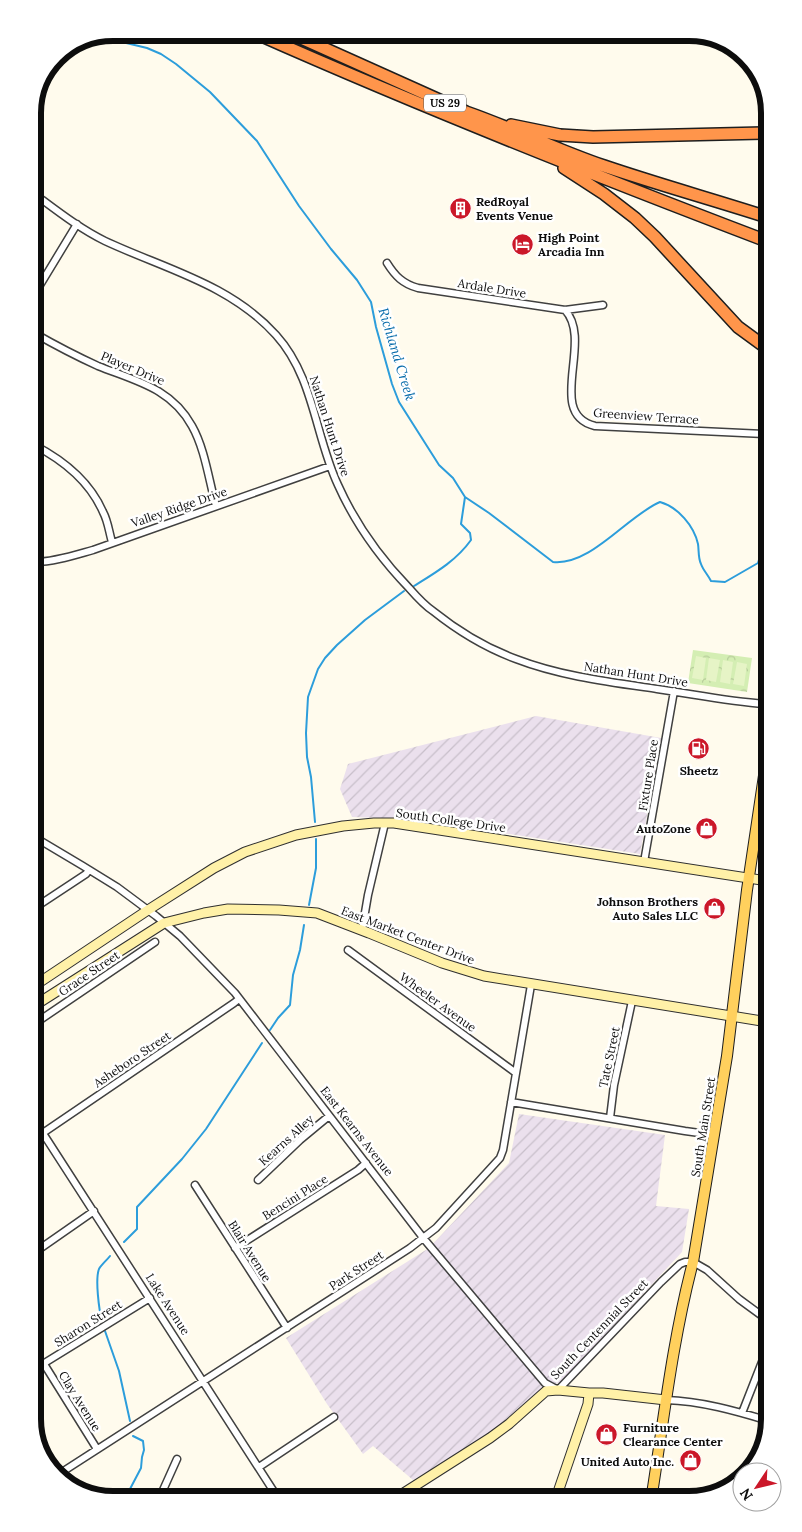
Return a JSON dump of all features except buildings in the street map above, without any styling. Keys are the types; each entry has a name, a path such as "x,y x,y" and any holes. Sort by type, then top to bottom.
{"highway":[{"name":"US 29","path":"275,41 520,145 761,239"},
{"name":"US 29","path":"310,41 528,138 603,166 761,215"},
{"path":"488,120 560,135 593,138 761,133"},
{"path":"520,145 537,156 577,176 635,218 738,327 761,344"}],"main road":[{"name":"South Main Street","path":"652,1491 666,1400 685,1293 693,1262 714,1135 732,1017 761,798"},
{"name":"South College Drive","path":"41,981 214,868 245,852 296,835 343,826 374,823 404,824 761,880"},
{"name":"East Market Center Drive","path":"41,1001 164,923 228,909 279,910 317,914 362,930 442,963 484,976 761,1021"},
{"path":"558,1390 666,1400"},
{"name":"South Centennial Street","path":"406,1491 490,1438 546,1392 558,1390"},
{"path":"558,1491 588,1404 589,1393"}],"street":[{"name":"Nathan Hunt Drive","path":"41,199 104,241 207,284 250,310 265,324 282,342 299,370 310,396 330,466 351,512 385,561 420,600 450,624 488,647 529,664 570,675 761,703"},
{"path":"41,283 77,224"},
{"name":"Ardale Drive","path":"386,263 398,278 412,286 565,310 603,305"},
{"name":"Greenview Terrace","path":"565,310 571,317 575,334 571,402 576,415 582,420 595,426 761,434"},
{"name":"Player Drive","path":"41,337 71,353 157,390 171,400 192,425 199,439 216,506"},
{"path":"41,449 67,466 98,500 112,542"},
{"name":"Valley Ridge Drive","path":"41,562 76,555 330,466"},
{"name":"Fixture Place","path":"644,862 674,691"},
{"path":"362,930 385,823"},
{"name":"East Kearns Avenue","path":"41,841 117,887 180,936 239,999 424,1239 545,1384 558,1390"},
{"path":"41,904 86,874 89,870"},
{"name":"Grace Street","path":"41,1019 155,942"},
{"name":"Wheeler Avenue","path":"348,950 516,1073"},
{"name":"Park Street","path":"63,1471 424,1239 436,1228 497,1163 503,1150 531,985"},
{"name":"Asheboro Street","path":"41,1134 239,999"},
{"name":"Tate Street","path":"610,1118 614,1085 632,1000"},
{"path":"511,1102 714,1135"},
{"name":"Kearns Alley","path":"258,1180 300,1140 329,1116"},
{"name":"Lake Avenue","path":"41,1136 94,1211 274,1491"},
{"name":"Bencini Place","path":"235,1248 358,1170 366,1163"},
{"name":"Blair Avenue","path":"195,1184 286,1328"},
{"path":"41,1248 94,1211"},
{"path":"693,1262 708,1270 739,1299 761,1315"},
{"name":"South Centennial Street","path":"558,1390 680,1264 693,1262"},
{"name":"Sharon Street","path":"41,1366 150,1298"},
{"path":"742,1413 761,1364"},
{"name":"Clay Avenue","path":"41,1366 97,1449"},
{"path":"666,1400 682,1400 761,1419"},
{"path":"259,1467 334,1417"},
{"path":"163,1491 177,1459"}],"shaded area":[{"path":"536,716 661,738 640,854 411,819 352,817 340,789 348,764"},
{"path":"519,1114 665,1135 656,1206 689,1209 682,1252 561,1382 543,1389 505,1422 461,1452 413,1480 373,1446 363,1454 327,1404 286,1338 429,1248 509,1163"}],"green space":[{"path":"693,650 752,658 747,692 688,683"},
{"path":"696,656 706,658 703,680 692,678"},
{"path":"709,658 720,660 716,682 706,680"},
{"path":"723,660 733,662 730,684 720,682"},
{"path":"737,662 747,664 744,686 733,684"}],"waterway":[{"name":"Richland Creek","path":"114,41 147,48 161,54 176,64 210,92 257,141 299,206 357,280 371,302 376,327 399,402 439,465 453,478 465,497 553,562 567,561 581,556 608,539 647,509 660,502 673,508 689,524 696,537 700,562 711,581 725,582 758,563 761,553"},
{"path":"414,586 452,560 471,540 470,533 461,524 465,497"},
{"path":"315,822 306,733 308,697 318,669 337,645 365,620 404,591"},
{"path":"309,905 316,868 316,839"},
{"path":"270,1030 290,1005 293,975 304,925"},
{"path":"124,1242 137,1229 137,1207 182,1159 206,1129 262,1043"},
{"path":"102,1321 97,1280 100,1267 110,1256"},
{"path":"105,1331 119,1371 130,1421"},
{"path":"127,1491 130,1489 141,1468 144,1450 143,1441 133,1436"}],"place":[{"name":"RedRoyal Events Venue","path":"460,208"},
{"name":"High Point Arcadia Inn","path":"522,244"},
{"name":"Sheetz","path":"699,749"},
{"name":"AutoZone","path":"707,828"},
{"name":"Johnson Brothers Auto Sales LLC","path":"714,908"},
{"name":"Furniture Clearance Center","path":"607,1434"},
{"name":"United Auto Inc.","path":"690,1461"}]}
